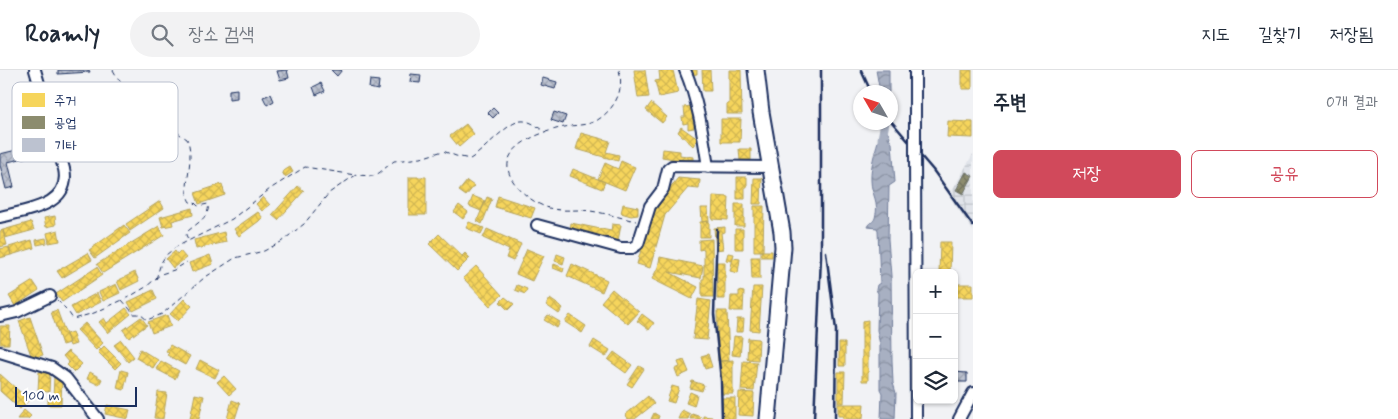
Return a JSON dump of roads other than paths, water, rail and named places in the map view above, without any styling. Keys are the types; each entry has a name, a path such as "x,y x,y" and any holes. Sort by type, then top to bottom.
{"main road":[{"path":"756,70 783,247 768,419"}],"street":[{"path":"35,70 39,82"},
{"path":"685,70 691,82 708,167"},
{"path":"915,70 916,419"},
{"path":"0,217 47,204 60,195 65,183 62,162"},
{"path":"537,225 620,248 632,248 638,244 650,206 663,189 668,169 672,166 772,167"},
{"path":"0,316 16,312 50,296"},
{"path":"0,352 52,368 66,378 98,419"},
{"path":"959,419 973,393"}],"water":[{"path":"876,70 889,70 889,85 879,85"},
{"path":"882,130 886,130 892,143 895,182 889,186 888,239 891,276 893,383 896,393 895,419 881,419 882,393 880,389 880,345 877,330 878,293 876,290 877,285 880,283 878,230 877,228 868,227 874,220 876,212 876,202 871,185 875,153"}],"waterway":[{"path":"882,139 884,130"}],"railway":[{"path":"814,419 821,257 821,70"},
{"path":"861,70 868,85"},
{"path":"898,129 933,170 973,226"},
{"path":"717,229 714,314 721,380 722,419"},
{"path":"826,252 836,330 835,419"}]}
